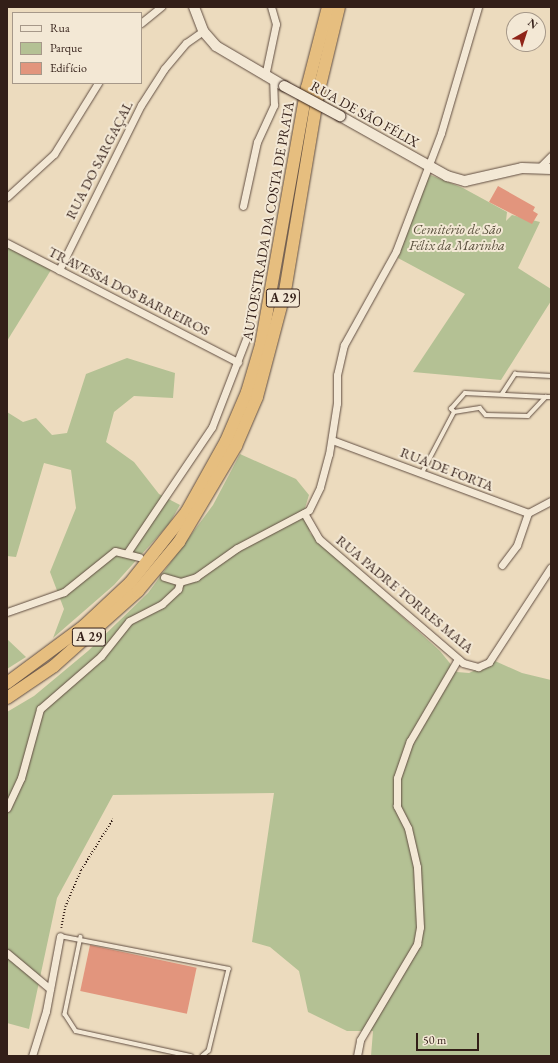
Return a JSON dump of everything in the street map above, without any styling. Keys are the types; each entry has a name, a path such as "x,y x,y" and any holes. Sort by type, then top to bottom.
{"highway":[{"name":"AUTOESTRADA DA COSTA DE PRATA","path":"7,683 84,626 130,583 187,511 226,441 247,392 261,345 307,88 328,7"},
{"name":"AUTOESTRADA DA COSTA DE PRATA","path":"7,698 54,666 138,591 179,542 236,446 257,397 285,291 318,94 339,7"}],"main road":[{"name":"RUA DE SÃO FÉLIX","path":"194,7 203,31 229,56 447,176 465,181 540,167 551,169"}],"street":[{"path":"142,22 161,7"},
{"path":"243,206 257,142 274,105 269,78 276,24 271,7"},
{"path":"164,577 180,582 196,576 237,548 309,510 320,487 332,440 337,375 344,345 396,251 427,164 441,133 478,7"},
{"name":"RUA DO SARGAÇAL","path":"59,270 141,105 164,69 186,43 203,31"},
{"path":"7,197 54,154 97,84"},
{"path":"540,167 551,156"},
{"name":"TRAVESSA DOS BARREIROS","path":"7,243 238,362"},
{"path":"127,553 212,427 249,331"},
{"name":"RUA DE FORTA","path":"332,440 528,513"},
{"path":"502,565 517,545 528,513 551,501"},
{"name":"RUA PADRE TORRES MAIA","path":"304,513 319,539 458,659 478,667 489,662 551,567"},
{"path":"7,612 64,592 97,562 115,551 139,557"},
{"path":"7,808 21,778 40,709 101,656 129,620 162,604 178,589 180,582"},
{"path":"357,1056 360,1040 417,944 420,927 417,867 408,828 397,806 397,778 410,741 458,659"},
{"path":"32,1056 50,989 60,936"},
{"path":"7,954 50,989"}],"lane":[{"path":"502,394 515,374 551,376"},
{"path":"454,412 451,409 465,393 551,397"},
{"path":"454,412 480,408 486,415 528,416 546,397"},
{"path":"422,473 454,412"},
{"path":"60,936 81,937 229,969 209,1051 203,1056"},
{"path":"81,937 65,1014 76,1031 191,1056"}],"path":[{"path":"60,936 65,907 81,870 113,819"}],"green space":[{"name":"Cemitério de São Félix da Marinha","path":"428,174 463,188 507,212 506,221 512,215 540,222 518,268 551,289 551,301 501,380 413,372 465,294 398,258"},
{"path":"7,246 51,270 7,341"},
{"path":"127,358 175,373 173,398 134,396 114,412 106,442 134,462 159,494 180,505 169,524 114,585 53,638 64,609 50,572 76,508 71,470 44,463 16,557 7,556 7,412 23,422 36,418 52,435 67,433 86,374"},
{"path":"240,454 296,479 309,495 305,508 310,533 440,651 457,672 469,673 495,661 522,673 551,680 551,1056 371,1056 373,1031 347,1031 308,1012 299,971 270,947 252,942 274,793 113,795 57,898 29,1029 7,1023 7,712 34,696 88,651 148,593 213,505"},
{"path":"7,639 26,657 7,669"}],"building":[{"path":"498,186 535,207 533,211 538,214 532,224 489,202"},
{"path":"90,945 197,968 187,1014 80,991"}]}
